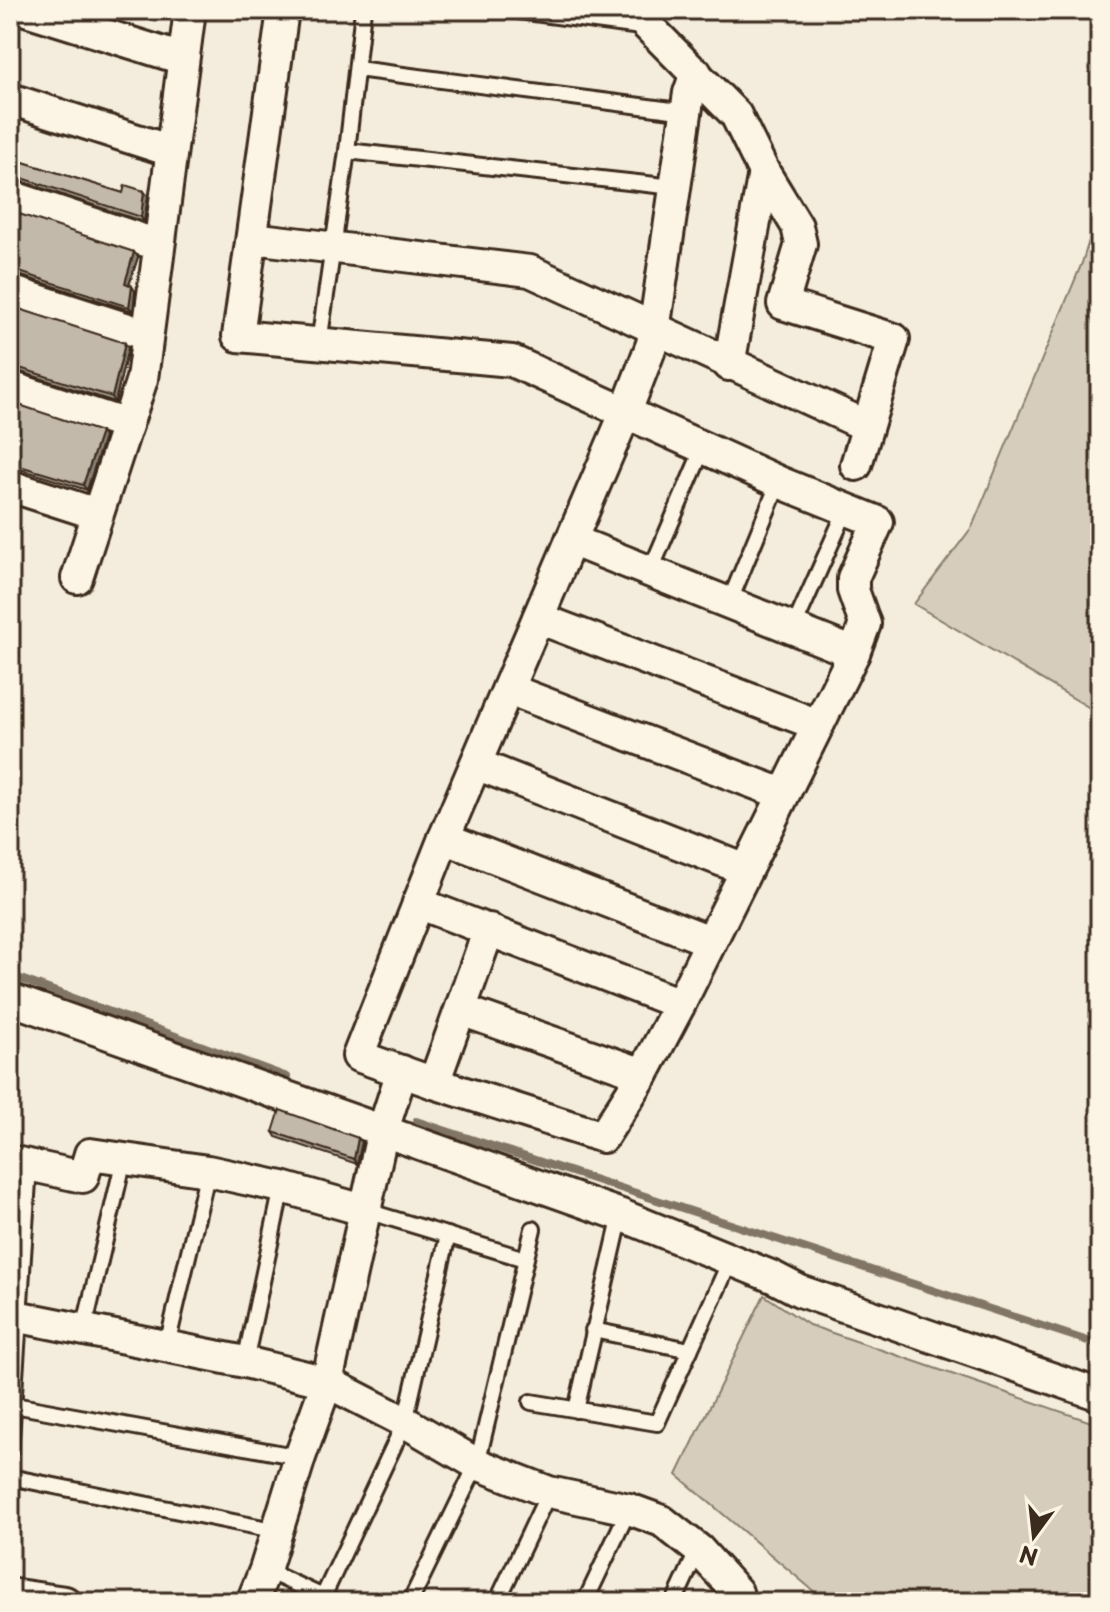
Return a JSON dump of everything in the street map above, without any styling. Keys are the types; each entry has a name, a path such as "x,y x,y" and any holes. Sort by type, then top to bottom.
{"street":[{"path":"26,10 183,59"},
{"path":"77,578 142,379 190,10"},
{"path":"283,10 238,336 512,361 625,414 779,482 878,522 853,578 853,590 865,624 854,653 680,1004 643,1074 603,1137 358,1056 444,838 625,414 652,344 689,93 696,73"},
{"path":"642,19 736,115 800,235 801,244 783,304 894,339 856,465"},
{"path":"10,99 171,151"},
{"path":"729,365 764,172"},
{"path":"10,196 158,245"},
{"path":"252,238 530,271 867,426"},
{"path":"10,291 147,335"},
{"path":"10,387 127,425"},
{"path":"10,486 97,514"},
{"path":"571,540 854,653"},
{"path":"538,618 818,725"},
{"path":"508,689 783,794"},
{"path":"476,764 746,870"},
{"path":"444,838 710,941"},
{"path":"418,903 680,1004"},
{"path":"434,1083 489,929"},
{"path":"10,999 621,1215 731,1259 800,1291 1100,1395"},
{"path":"461,1010 643,1074"},
{"path":"252,1602 327,1382 383,1130 402,1071"},
{"path":"20,1164 83,1177 90,1154 208,1171 282,1187 367,1211"},
{"path":"14,1315 167,1345 327,1382 477,1464 549,1492 629,1509 662,1521 699,1550 737,1592 739,1602"},
{"path":"10,1594 65,1602"}],"lane":[{"path":"319,343 347,151 363,10"},
{"path":"511,10 642,19"},
{"path":"357,69 687,112"},
{"path":"347,151 674,187"},
{"path":"650,572 703,448"},
{"path":"729,603 779,482"},
{"path":"793,629 846,510"},
{"path":"84,1329 124,1159"},
{"path":"10,1453 20,1164"},
{"path":"167,1345 208,1171"},
{"path":"245,1362 282,1187"},
{"path":"367,1211 525,1259"},
{"path":"576,1410 621,1215"},
{"path":"410,1602 477,1464 533,1229"},
{"path":"265,1570 328,1600 405,1422 448,1235"},
{"path":"531,1402 657,1423 731,1259"},
{"path":"593,1330 690,1350"},
{"path":"14,1405 300,1457"},
{"path":"10,1477 278,1531"},
{"path":"497,1602 549,1492"},
{"path":"585,1602 629,1509"},
{"path":"674,1602 699,1550"}],"shaded area":[{"path":"1100,205 1100,714 914,604 972,527 1082,263"},
{"path":"764,1295 809,1325 1100,1425 1100,1602 833,1602 817,1594 677,1475"}],"building":[{"path":"10,158 123,193 125,185 144,191 141,217 10,174"},
{"path":"10,211 134,252 125,283 132,286 129,307 10,269"},
{"path":"10,306 125,343 112,397 10,365"},
{"path":"10,402 101,432 83,485 10,463"},
{"path":"280,1110 358,1138 354,1159 273,1132"}],"waterway":[{"path":"10,975 287,1077"},
{"path":"416,1121 1100,1345"}]}
